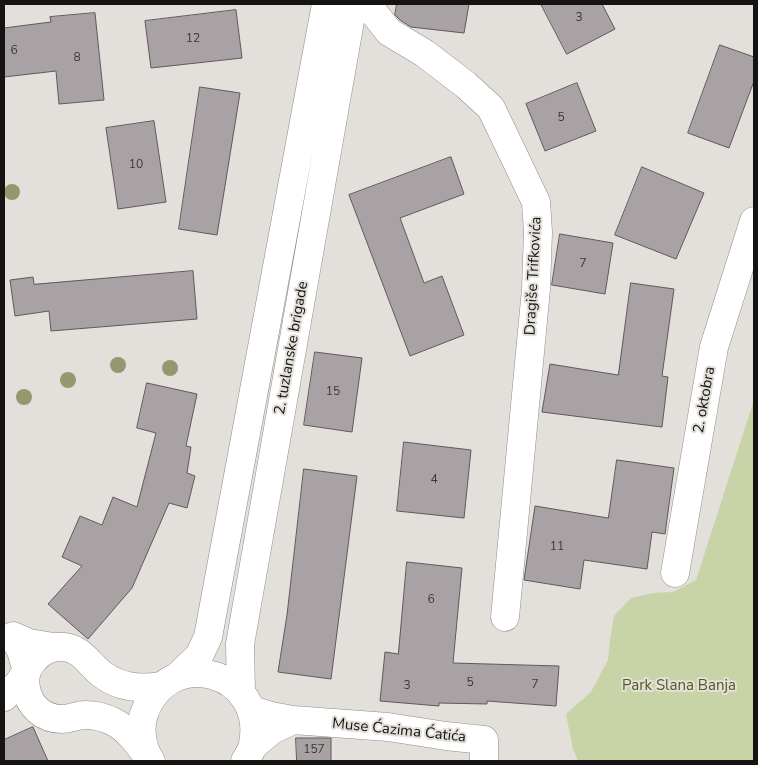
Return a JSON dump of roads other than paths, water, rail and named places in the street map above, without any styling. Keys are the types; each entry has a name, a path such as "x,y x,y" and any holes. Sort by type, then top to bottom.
{"street":[{"name":"2. tuzlanske brigade","path":"150,759 142,739 142,719 148,701 198,656 208,637 326,4"},
{"name":"2. tuzlanske brigade","path":"249,753 255,728 246,701 240,644 353,4"},
{"name":"Dragiše Trifkovića","path":"367,4 389,32 424,53 466,84 490,108 536,202 538,232 536,289 505,617"},
{"name":"2. oktobra","path":"753,226 754,288"},
{"name":"2. oktobra","path":"675,573 714,346 753,226"},
{"path":"8,631 29,643 76,650 86,657 103,675 128,686 141,689 195,673 212,674 228,681 246,701 271,716 293,720"},
{"path":"8,631 21,651 27,670 25,683 27,695 32,705 41,714 52,718 64,719 86,715 114,722 131,734 150,759"},
{"path":"4,698 18,684 33,660 42,652 53,647"},
{"path":"4,698 32,705"},
{"path":"249,753 272,730 293,720"},
{"name":"Muse Ćazima Ćatića","path":"293,720 388,727 484,740 484,761"}],"park label":[{"name":"Park Slana Banja","path":"679,686"}]}
